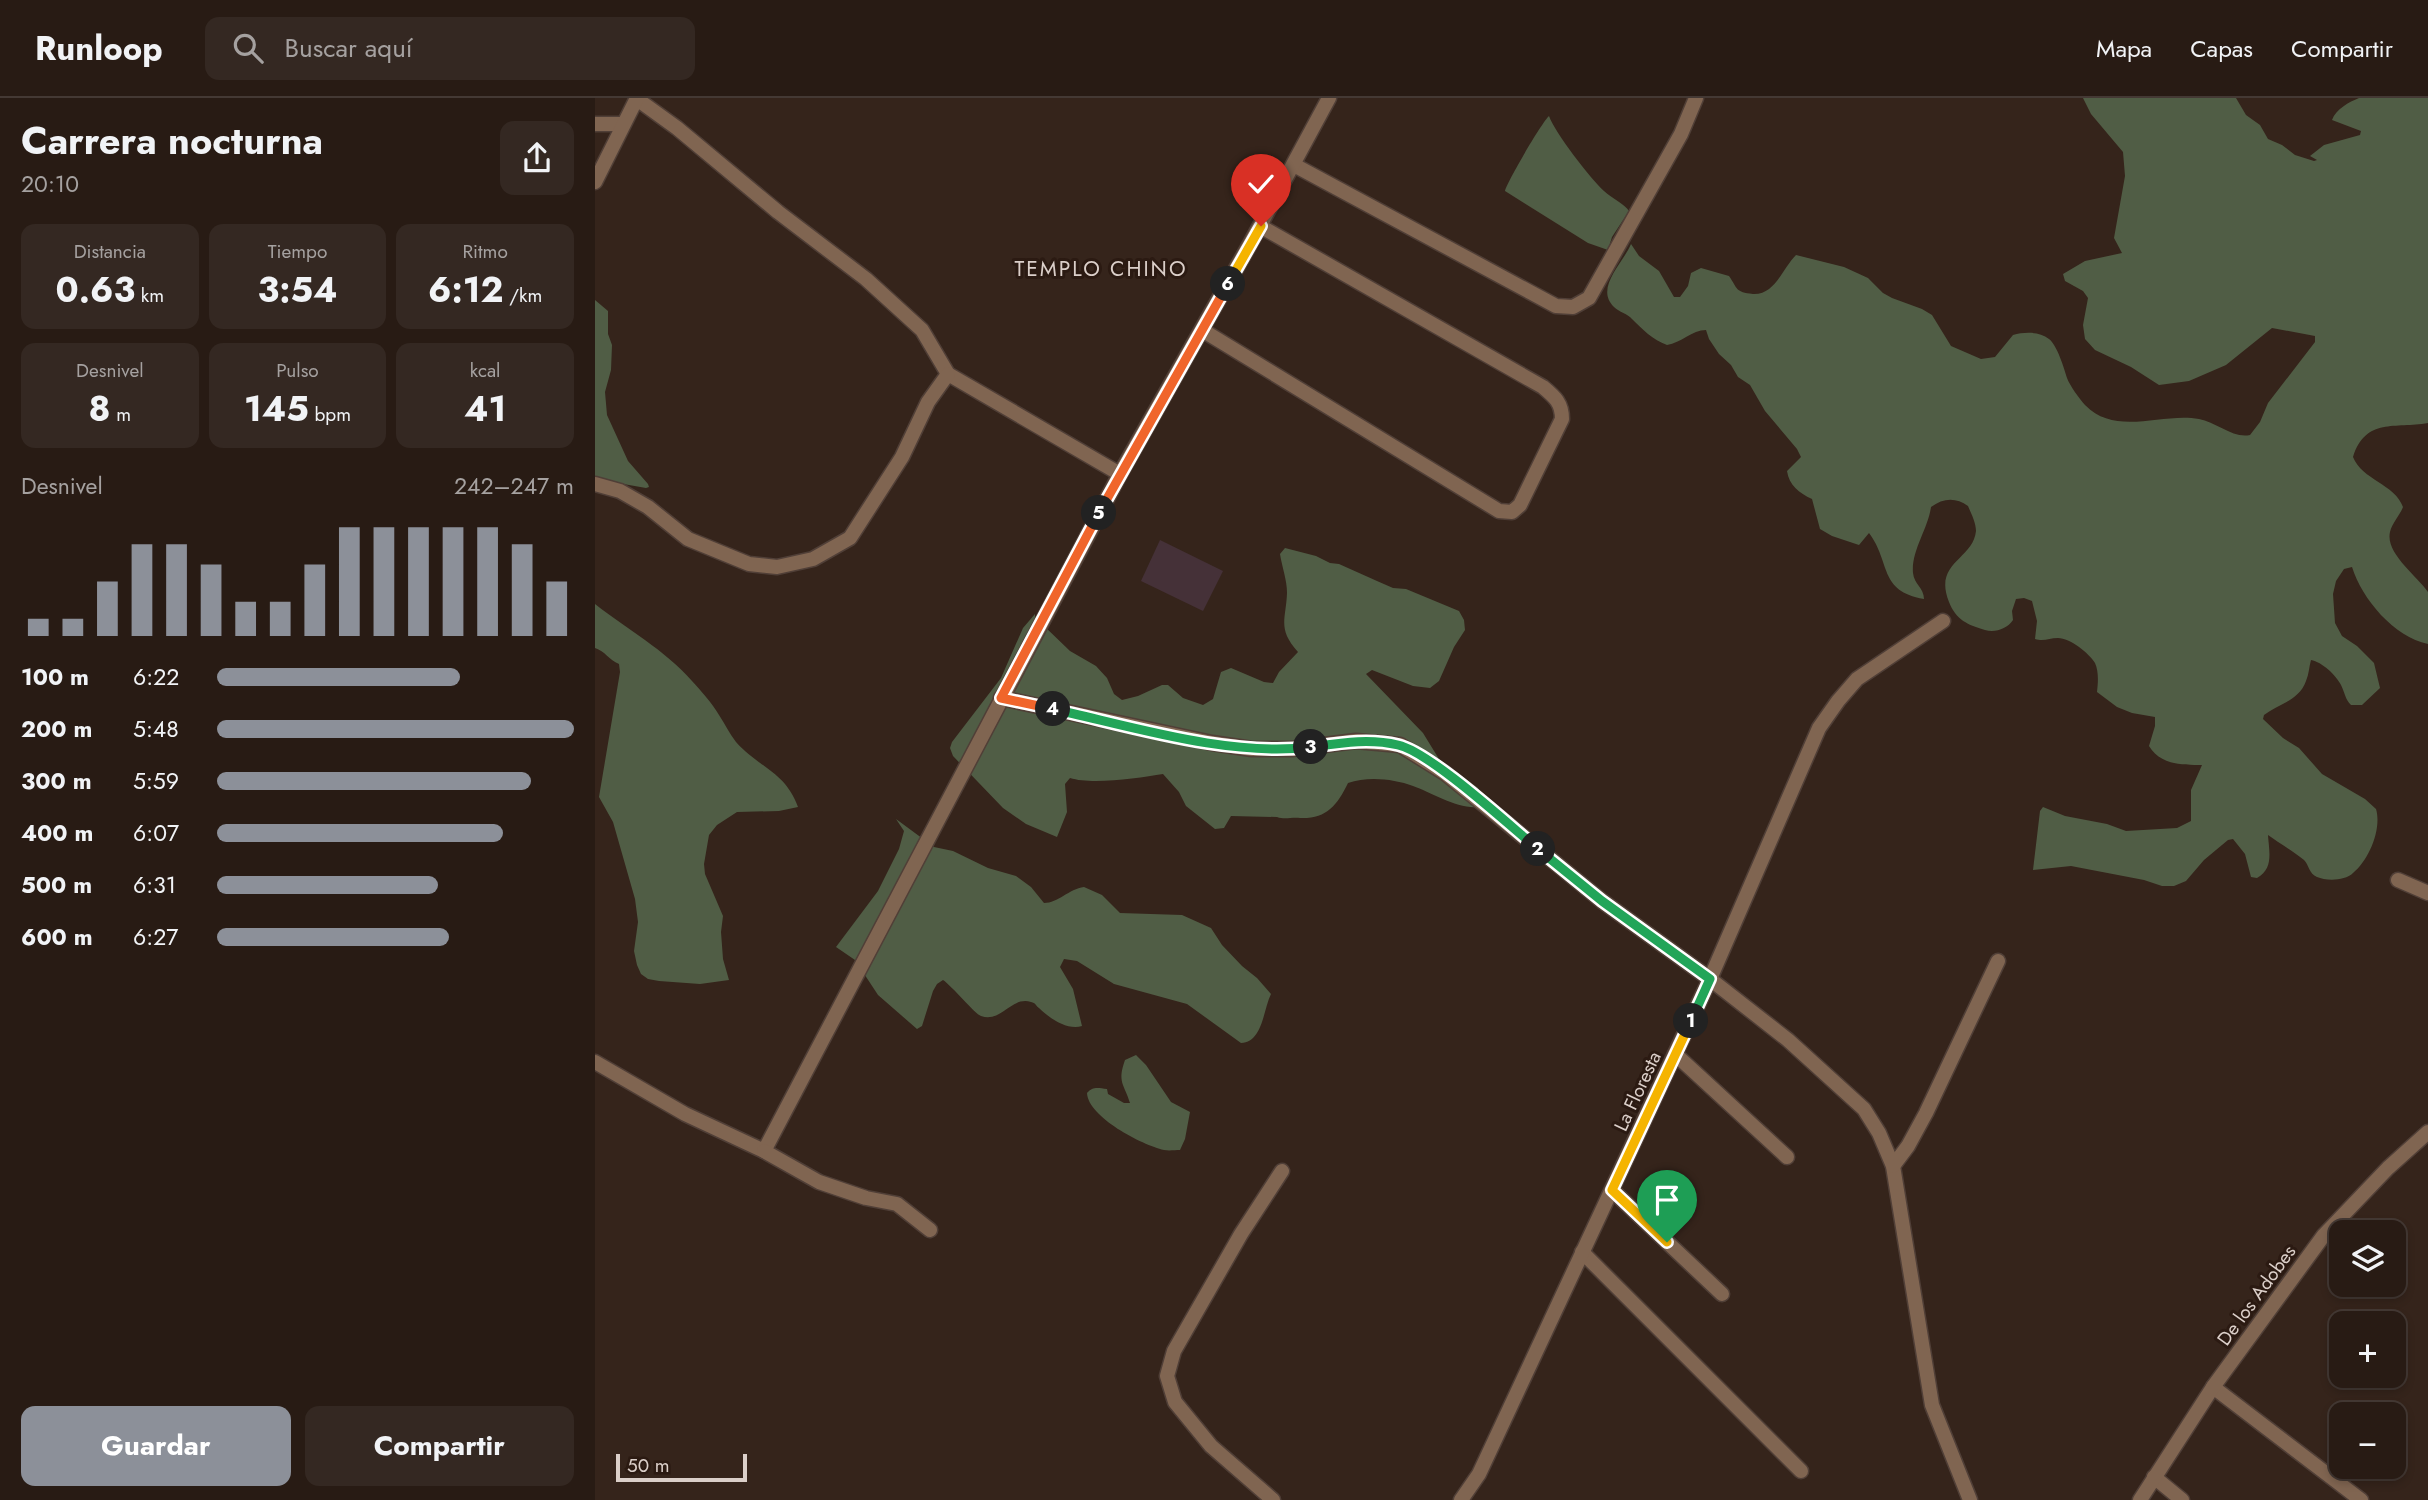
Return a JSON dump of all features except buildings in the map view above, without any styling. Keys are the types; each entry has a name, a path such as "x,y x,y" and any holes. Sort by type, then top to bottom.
{"street":[{"path":"764,1151 1120,474 1261,226 1329,98"},
{"path":"1294,165 1556,306 1573,307 1589,298 1681,134 1696,98"},
{"path":"595,182 637,99 866,279 922,330 948,374 1120,474"},
{"path":"595,124 623,124"},
{"path":"1202,330 1500,511 1513,512 1520,505 1562,419 1557,398 1543,387 1261,226"},
{"path":"595,484 619,491 649,507 688,539 749,564 777,567 813,559 850,538 902,457 928,402 948,374"},
{"name":"La Floresta","path":"1461,1500 1479,1474 1710,979 1819,728 1857,679 1943,621"},
{"path":"1001,698 1212,744 1292,749 1356,741 1400,745 1445,773 1602,901 1710,979 1788,1040 1864,1109 1879,1133 1893,1166 1932,1405 1970,1500"},
{"path":"2398,880 2428,893"},
{"path":"1893,1166 1926,1114 1998,961"},
{"path":"1675,1054 1787,1157"},
{"path":"595,1062 685,1114 764,1151 819,1182 866,1198 897,1204 930,1230"},
{"name":"De los Adobes","path":"2140,1500 2213,1387 2323,1235 2388,1168 2428,1132"},
{"path":"1273,1500 1211,1446 1175,1402 1167,1376 1174,1351 1241,1234 1282,1171"},
{"path":"1612,1190 1722,1294"},
{"path":"1582,1252 1801,1471"},
{"path":"2213,1387 2361,1500"},
{"path":"2154,1478 2182,1500"}],"green space":[{"path":"2083,98 2236,98 2246,115 2260,125 2268,139 2295,155 2314,161 2317,160 2310,156 2324,145 2360,135 2361,131 2332,120 2340,109 2351,102 2359,98 2428,98 2428,423 2374,430 2359,444 2353,457 2363,471 2399,499 2403,507 2391,529 2390,540 2397,556 2428,592 2428,644 2403,634 2392,625 2371,604 2352,567 2344,569 2336,581 2333,594 2335,623 2342,636 2374,663 2380,688 2362,705 2351,705 2336,677 2324,666 2311,660 2303,688 2288,701 2264,715 2263,719 2283,738 2299,748 2322,774 2365,799 2376,809 2377,826 2373,844 2359,867 2345,878 2330,880 2314,876 2304,860 2268,835 2268,865 2257,878 2251,877 2245,854 2233,839 2228,840 2204,860 2186,881 2174,886 2162,886 2071,866 2033,870 2040,811 2043,807 2065,816 2107,824 2126,831 2177,828 2191,821 2191,790 2202,765 2173,763 2159,757 2149,746 2155,717 2117,707 2097,692 2098,674 2095,663 2079,647 2063,639 2035,639 2037,621 2032,601 2016,599 2012,611 2013,620 2008,626 1997,631 1973,626 1955,613 1945,589 1946,578 1955,562 1973,541 1976,528 1968,506 1949,500 1931,507 1913,565 1914,577 1924,599 1909,595 1892,582 1869,533 1859,545 1820,529 1812,499 1795,488 1788,476 1787,471 1801,457 1797,449 1765,411 1750,385 1738,377 1731,365 1719,354 1706,330 1667,345 1648,334 1609,300 1607,292 1612,275 1631,244 1639,256 1659,271 1674,297 1680,297 1688,286 1691,273 1701,268 1729,276 1743,292 1761,293 1773,286 1796,255 1844,267 1868,278 1883,293 1932,315 1951,346 1981,359 1995,357 2013,335 2031,333 2045,336 2055,346 2075,392 2097,415 2125,422 2170,418 2199,419 2238,435 2250,435 2260,422 2268,403 2315,342 2315,336 2272,328 2226,365 2189,381 2159,385 2131,367 2095,350 2085,339 2083,325 2088,298 2083,291 2065,281 2063,274 2085,261 2122,253 2114,238 2125,176 2123,152 2091,114"},
{"path":"1549,116 1565,144 1590,176 1629,211 1612,237 1608,250 1588,243 1505,191"},
{"path":"595,300 608,311 608,334 612,345 611,370 605,392 607,415 628,461 648,484 649,487 646,488 595,479"},
{"path":"1285,548 1339,564 1393,588 1406,589 1459,611 1465,630 1439,681 1430,688 1413,686 1372,670 1366,674 1423,733 1439,759 1478,788 1486,805 1459,805 1406,784 1381,779 1364,780 1348,783 1330,810 1317,816 1231,816 1224,828 1215,829 1186,806 1179,792 1163,774 1103,781 1070,778 1065,784 1067,812 1057,837 1026,824 1003,808 953,756 950,748 952,742 1001,678 1023,628 1035,614 1035,618 1041,620 1070,651 1096,666 1107,678 1114,694 1122,700 1168,685 1183,698 1203,705 1213,699 1221,672 1231,668 1273,683 1279,672 1298,652 1285,630 1287,588 1280,554"},
{"path":"595,604 681,670 710,702 736,742 786,785 798,807 779,811 737,812 717,825 709,835 705,874 723,916 723,959 729,980 700,984 659,981 648,979 641,974 637,965 634,951 638,922 635,899 613,822 599,797 620,672 619,664 595,648"},
{"path":"896,819 934,847 953,851 988,868 1016,876 1031,887 1044,903 1084,887 1102,895 1120,913 1182,915 1211,928 1222,945 1271,994 1258,1031 1254,1037 1241,1043 1187,1004 1114,984 1077,961 1064,959 1060,967 1073,989 1082,1026 1071,1027 1059,1023 1034,1003 1024,1001 995,1016 981,1016 943,980 933,991 922,1026 917,1029 878,995 855,960 836,947 878,891 899,849 904,831"},
{"path":"1136,1055 1171,1102 1190,1112 1180,1150 1164,1150 1130,1136 1106,1120 1090,1102 1087,1093 1098,1088 1107,1089 1108,1094 1124,1103 1130,1103 1122,1083 1122,1073 1125,1060"}],"district":[{"name":"TEMPLO CHINO","path":"1101,269"}],"route":[{"path":"1261,226 1120,474 1001,698 1212,744 1292,749 1356,741 1400,745 1445,773 1602,901 1710,979 1612,1190 1667,1242"}]}
